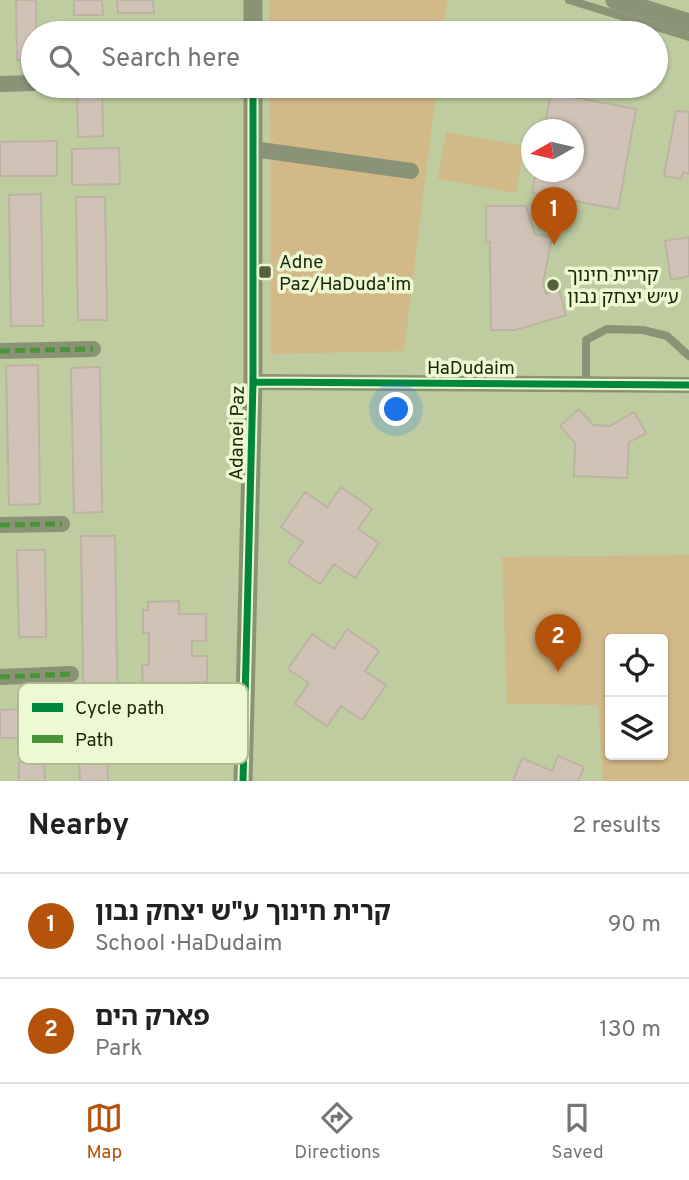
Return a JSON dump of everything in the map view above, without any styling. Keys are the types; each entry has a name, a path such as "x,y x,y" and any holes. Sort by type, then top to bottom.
{"street":[{"path":"253,0 253,21"},
{"path":"615,0 689,23"},
{"path":"0,84 21,83"},
{"name":"Adanei Paz","path":"245,683 253,382 253,98"},
{"path":"253,149 411,171"},
{"path":"0,351 93,349"},
{"name":"HaDudaim","path":"253,382 689,385"},
{"path":"0,526 62,524"},
{"path":"0,677 71,674"}],"lane":[{"path":"569,0 637,21"},
{"path":"668,31 689,37"},
{"path":"586,384 586,340 607,328 643,330 667,336 689,356"}],"shaded area":[{"path":"270,0 447,0 444,21 270,21"},
{"path":"270,98 436,98 404,351 271,354"},
{"path":"446,132 521,145 516,193 438,179"},
{"path":"689,555 689,781 603,781 598,705 507,704 502,557"}],"building":[{"path":"16,0 36,0 36,21 21,21 21,60 17,60"},
{"path":"74,0 102,0 103,15 74,15"},
{"path":"117,0 153,0 154,13 118,13"},
{"path":"77,98 102,98 103,136 78,137"},
{"path":"550,98 578,98 636,109 618,209 532,193 534,182 584,182 584,119 546,119"},
{"path":"676,111 689,112 689,174 683,172 681,179 664,176"},
{"path":"57,141 57,176 0,176 0,142"},
{"path":"119,148 120,184 72,185 72,149"},
{"path":"41,194 43,326 11,326 9,195"},
{"path":"76,197 105,197 107,320 78,320"},
{"path":"486,206 526,206 535,234 552,237 543,283 546,294 559,290 566,315 515,330 491,330 490,242 486,242"},
{"path":"689,237 689,276 671,280 665,241"},
{"path":"38,365 40,504 9,505 6,366"},
{"path":"100,367 102,512 74,513 71,368"},
{"path":"579,409 593,425 610,426 634,412 646,433 629,442 627,478 574,476 575,443 560,426"},
{"path":"341,487 372,509 358,529 379,543 355,578 334,564 320,584 288,562 303,542 281,527 305,492 327,507"},
{"path":"81,536 115,536 117,683 83,683"},
{"path":"17,550 45,550 46,637 19,637"},
{"path":"179,601 179,614 206,614 206,641 192,641 192,656 207,656 207,682 143,683 142,665 149,665 149,633 143,633 143,610 148,610 148,602"},
{"path":"347,629 379,651 365,671 386,685 362,720 341,706 327,726 295,704 309,683 288,669 312,634 334,649"},
{"path":"18,709 18,738 0,738 0,710"},
{"path":"558,756 584,767 578,781 513,781 522,758 552,771"},
{"path":"19,764 44,764 45,781 19,781"},
{"path":"79,764 107,764 108,781 80,781"}],"marked path":[{"path":"0,351 93,349"},
{"path":"0,525 62,524"},
{"path":"0,677 71,674"}],"cycle path":[{"path":"245,683 253,382 253,98"},
{"path":"253,382 689,385"},
{"path":"243,764 243,781"}],"place":[{"name":"קרית חינוך ע\"ש יצחק נבון","path":"554,245"},
{"name":"Adne Paz/HaDuda'im","path":"265,272"},
{"name":"קריית חינוך ע״ש יצחק נבון","path":"553,285"},
{"name":"פארק הים","path":"558,672"}]}
